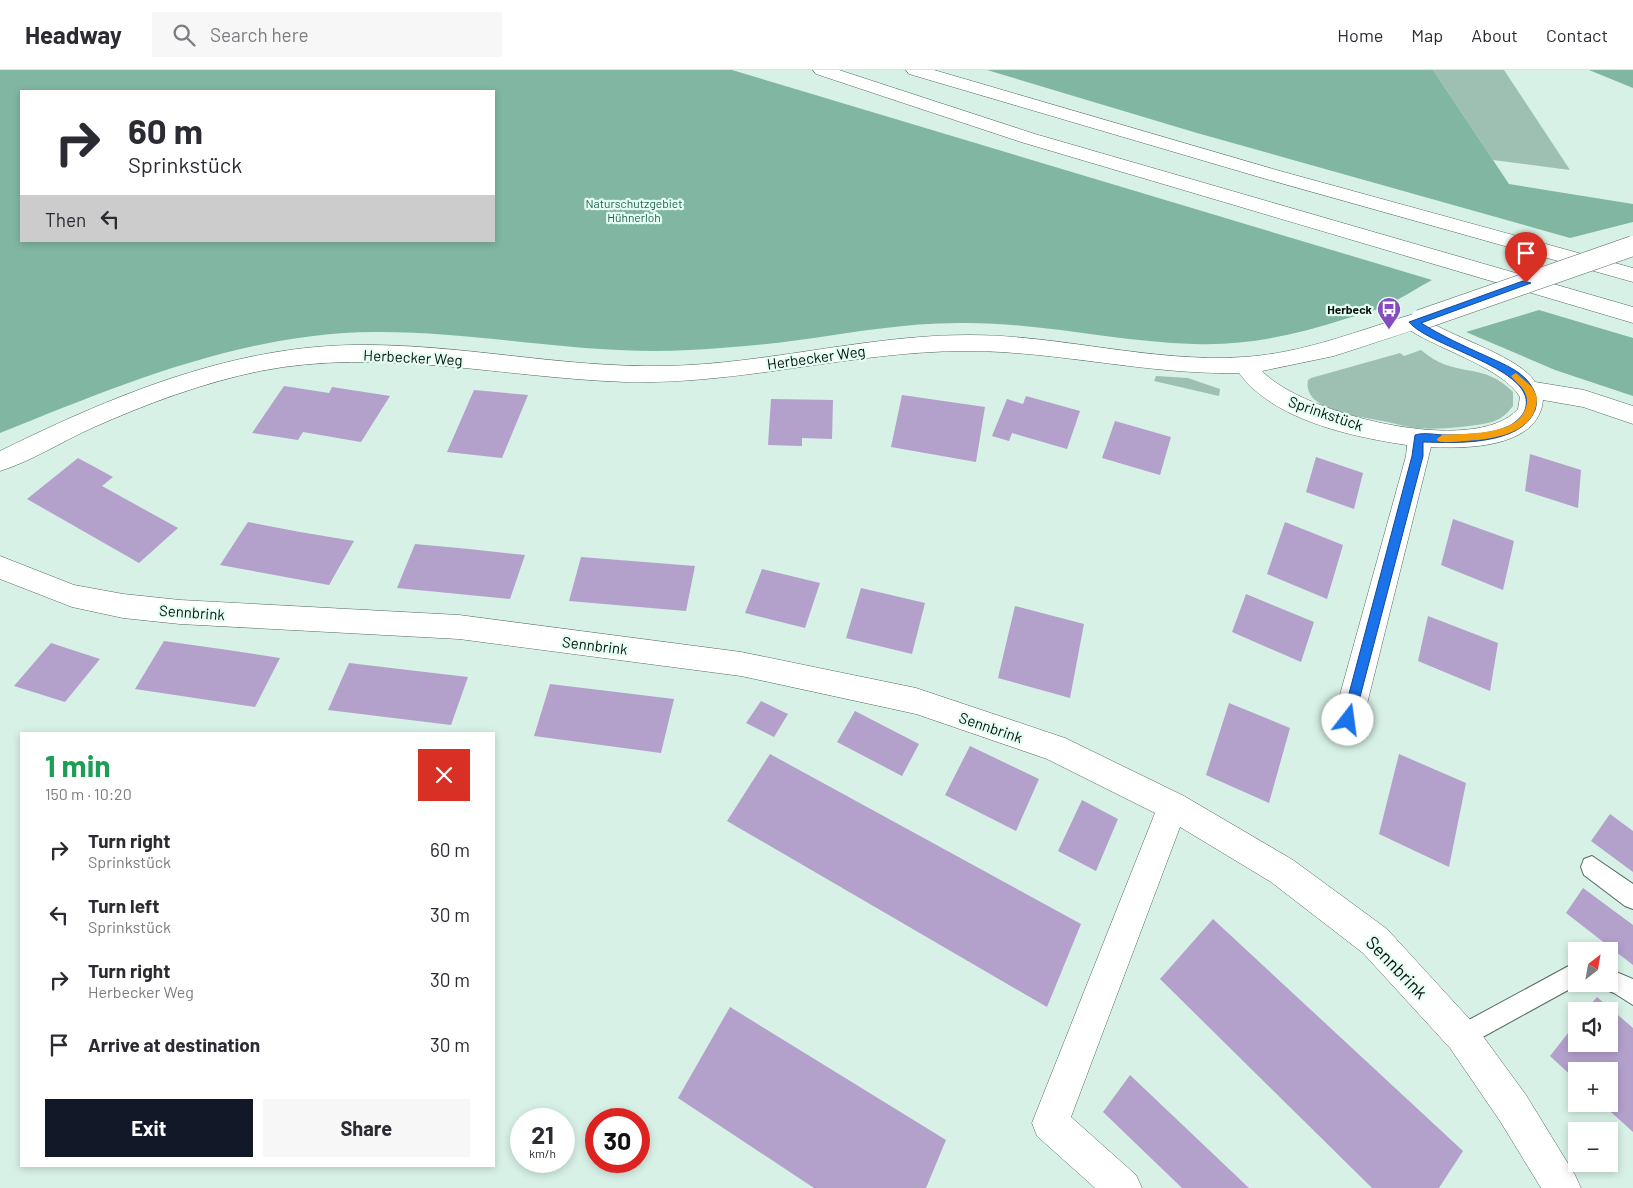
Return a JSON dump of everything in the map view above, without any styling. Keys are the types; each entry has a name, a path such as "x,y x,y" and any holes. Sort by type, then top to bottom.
{"main road":[{"path":"822,70 1028,138 1633,315"},
{"path":"915,70 1274,176 1633,275"},
{"path":"936,70 1027,102"},
{"name":"Herbecker Weg","path":"0,462 42,441 144,397 180,384 216,374 283,360 349,353 415,355 624,374 664,374 733,369 887,348 969,342 1020,345 1119,360 1189,365 1245,365 1295,359 1417,321 1633,246"},
{"path":"1417,321 1435,336 1507,370 1522,380 1528,389 1584,399 1633,415"},
{"name":"Sprinkstück","path":"1245,365 1254,378 1276,396 1309,411 1380,431 1419,438 1453,439 1489,436 1514,428 1528,416 1532,404 1532,397 1528,389"},
{"path":"1348,720 1418,456 1419,438"},
{"name":"Sennbrink","path":"0,567 72,596 123,606 180,612 459,627 741,664 926,704 1055,748 1173,806 1282,871 1375,941 1462,1036 1513,1108 1562,1188"},
{"path":"1123,1188 1050,1123 1173,806"}],"lane":[{"path":"1592,868 1633,898"},
{"path":"1462,1036 1568,977"},
{"path":"1618,982 1633,993"}],"green space":[{"name":"Naturschutzgebiet Hühnerloh","path":"0,70 732,70 1432,280 1382,307 1366,313 1289,334 1233,343 1166,343 1024,326 967,323 904,326 744,346 650,351 571,347 453,335 374,332 325,335 277,341 182,365 90,397 0,433"},
{"path":"987,70 1433,70 1509,184 1633,204 1633,222 1570,238 1197,133"},
{"path":"1433,70 1504,70 1570,170 1493,160"},
{"path":"1589,70 1633,70 1633,88"},
{"path":"1539,310 1633,338 1633,396 1555,370 1466,332"},
{"path":"1421,350 1445,365 1490,376 1502,382 1513,392 1513,406 1504,416 1492,422 1454,428 1415,428 1333,410 1313,398 1308,390 1308,380 1311,378 1400,353 1404,356"},
{"path":"1156,376 1188,378 1220,389 1219,396 1154,381"}],"building":[{"path":"284,386 329,393 332,387 390,396 361,442 303,432 298,440 252,433"},
{"path":"474,390 528,395 502,458 447,452"},
{"path":"902,395 985,407 976,462 891,447"},
{"path":"1026,396 1080,411 1067,449 1012,433 1009,441 992,436 1007,399 1023,404"},
{"path":"771,399 833,400 832,439 802,438 802,446 768,445"},
{"path":"1115,421 1171,437 1160,475 1102,458"},
{"path":"1530,454 1581,470 1578,508 1525,491"},
{"path":"1316,457 1363,473 1354,509 1306,492"},
{"path":"78,458 113,477 102,486 178,528 139,563 27,499"},
{"path":"1453,519 1514,541 1503,590 1441,565"},
{"path":"248,522 354,541 329,585 220,565"},
{"path":"1285,522 1343,545 1327,599 1267,574"},
{"path":"415,544 525,555 510,599 397,588"},
{"path":"581,557 695,566 686,611 569,601"},
{"path":"762,569 820,583 805,628 745,613"},
{"path":"861,588 925,603 912,654 846,638"},
{"path":"1246,594 1314,622 1301,662 1232,632"},
{"path":"1015,606 1084,624 1070,698 998,678"},
{"path":"1428,616 1498,643 1490,691 1418,661"},
{"path":"164,641 280,658 255,707 135,689"},
{"path":"51,643 100,659 65,702 14,686"},
{"path":"349,663 468,677 451,725 328,710"},
{"path":"550,684 674,699 661,753 534,736"},
{"path":"761,701 788,714 774,737 746,723"},
{"path":"1229,703 1290,728 1269,803 1206,775"},
{"path":"855,711 919,744 902,776 837,742"},
{"path":"970,746 1039,779 1016,831 945,795"},
{"path":"770,754 1081,924 1047,1007 727,821"},
{"path":"1399,754 1466,783 1449,867 1379,834"},
{"path":"1082,800 1118,819 1096,871 1058,851"},
{"path":"1610,814 1633,831 1633,872 1591,841"},
{"path":"1583,888 1633,925 1633,965 1618,953 1618,942 1603,942 1566,913"},
{"path":"1213,919 1463,1151 1439,1188 1372,1188 1160,979"},
{"path":"1597,997 1603,1002 1593,1002"},
{"path":"730,1007 946,1140 926,1188 814,1188 678,1098"},
{"path":"1618,1015 1633,1028 1633,1132 1611,1112 1618,1112 1618,1062 1568,1062 1568,1073 1550,1056 1568,1033 1568,1052 1618,1052"},
{"path":"1130,1075 1249,1188 1182,1188 1103,1112"}],"slow traffic":[{"path":"1442,439 1489,436 1514,428 1528,416 1532,404 1532,397 1528,389 1522,380 1516,376"}],"place":[{"name":"Herbeck","path":"1389,330"}],"route":[{"path":"1348,720 1418,456 1419,438 1453,439 1489,436 1514,428 1528,416 1532,404 1532,397 1522,380 1507,370 1435,336 1413,322 1526,283"}]}
